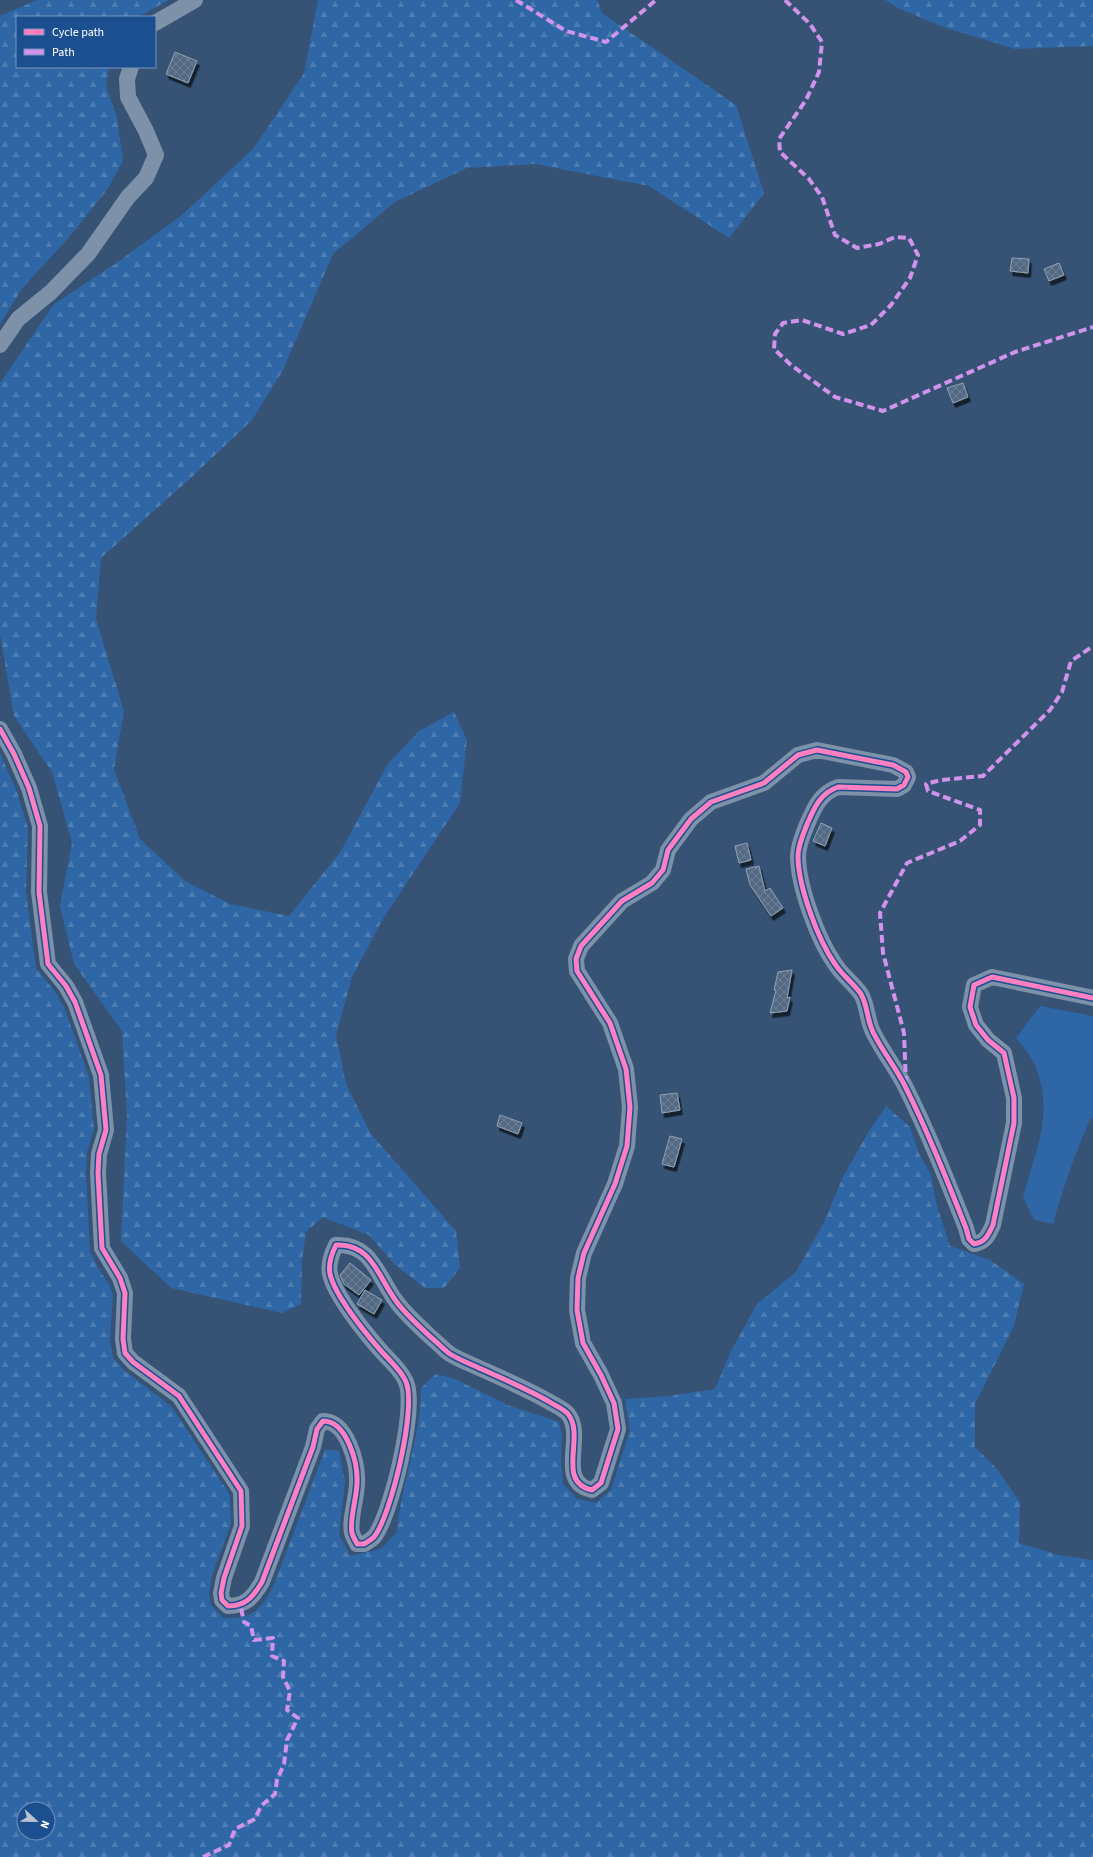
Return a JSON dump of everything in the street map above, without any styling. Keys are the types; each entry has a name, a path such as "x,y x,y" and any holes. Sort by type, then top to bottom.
{"street":[{"path":"156,22 195,0"},
{"path":"0,346 18,319 51,292 88,254 128,197 146,178 156,155 146,131 128,97 127,80 131,68"},
{"path":"0,729 14,754 29,788 40,826 38,892 48,964 66,986 75,1002 101,1074 106,1130 99,1154 98,1173 102,1248 120,1278 125,1293 123,1339 124,1353 133,1362 179,1396 241,1491 243,1505 242,1526 224,1578 221,1593 222,1600 228,1606 239,1606 253,1598 262,1582 313,1447 317,1429 322,1421 331,1421 342,1430 352,1453 357,1482 351,1532 357,1544 364,1544 374,1536 387,1509 400,1468 409,1407 409,1390 406,1381 351,1313 334,1284 330,1273 331,1254 336,1245 346,1244 368,1256 396,1301 419,1326 450,1354 529,1390 568,1413 572,1421 574,1434 574,1479 584,1488 592,1490 601,1483 618,1429 617,1416 614,1403 601,1375 583,1343 577,1310 578,1278 584,1254 615,1184 627,1146 630,1107 626,1069 610,1023 577,971 576,959 581,946 622,901 652,883 663,870 668,850 676,838 691,819 711,802 764,783 798,755 817,750 893,765 906,772 908,777 904,785 897,789 838,786 821,797 814,807 801,842 798,855 799,870 814,923 820,936 835,965 862,995 873,1033 892,1060 906,1086 963,1221 969,1239 974,1244 982,1243 988,1237 993,1225 1014,1123 1014,1098 1004,1053 988,1040 976,1025 970,1007 974,985 992,977 1093,998"}],"green space":[{"path":"37,0 169,0 140,16 16,16 16,68 109,68 106,87 117,117 123,161 107,190 65,242 23,287 0,324 0,16"},
{"path":"318,0 597,0 602,13 736,105 764,193 729,238 649,186 535,164 467,168 395,202 333,254 283,370 252,420 192,477 101,558 96,619 124,711 114,769 140,839 185,881 230,904 289,916 341,851 387,765 419,731 454,712 467,740 460,803 384,917 352,977 336,1035 346,1084 371,1134 456,1231 460,1268 444,1288 425,1288 394,1264 369,1235 323,1217 306,1232 302,1262 301,1304 282,1313 171,1288 121,1241 127,1115 122,1031 74,964 60,906 72,843 52,772 14,716 0,634 0,383 54,304 115,264 182,215 254,148 304,73"},
{"path":"885,0 1093,0 1093,46 1015,49 943,27 898,8"},
{"path":"0,753 17,792 28,828 26,892 36,968 56,993 64,1007 89,1077 94,1129 87,1152 86,1172 90,1251 98,1268 109,1284 113,1295 110,1340 113,1358 125,1371 171,1406 230,1495 231,1524 212,1575 209,1593 211,1605 223,1618 242,1617 248,1615 259,1608 268,1596 273,1587 325,1450 339,1450 345,1482 339,1534 350,1556 381,1549 397,1532 402,1496 418,1424 421,1388 436,1374 455,1379 510,1406 559,1422 562,1435 561,1463 563,1484 577,1499 596,1503 611,1490 630,1430 625,1399 668,1396 715,1389 731,1351 757,1304 796,1272 823,1224 843,1177 869,1131 886,1106 910,1127 919,1154 931,1175 937,1206 950,1246 990,1260 1024,1284 1014,1326 975,1404 975,1447 996,1468 1020,1502 1019,1543 1059,1555 1093,1560 1093,1857 0,1857"},
{"path":"1040,1006 1093,1016 1093,1118 1090,1120 1074,1158 1053,1224 1034,1220 1023,1197 1038,1146 1043,1114 1043,1098 1040,1081 1034,1063 1016,1038"}],"building":[{"path":"175,52 197,61 188,83 166,74"},
{"path":"1012,258 1029,259 1028,273 1010,271"},
{"path":"1059,263 1064,275 1049,281 1044,269"},
{"path":"963,383 968,397 953,403 947,388"},
{"path":"821,823 832,828 825,846 813,841"},
{"path":"747,843 751,860 739,863 735,846"},
{"path":"759,866 765,891 770,888 783,908 771,916 750,885 746,869"},
{"path":"792,970 787,998 790,997 787,1011 770,1013 776,990 774,990 778,972"},
{"path":"677,1093 680,1110 662,1113 660,1095"},
{"path":"500,1115 522,1123 518,1134 497,1126"},
{"path":"670,1136 682,1139 674,1167 662,1164"},
{"path":"350,1263 371,1280 359,1295 344,1284 340,1275"},
{"path":"365,1290 382,1300 374,1314 357,1304"}],"marked path":[{"path":"516,0 566,31 606,42 656,0"},
{"path":"785,0 810,24 822,42 819,72 806,100 779,139 780,152 809,179 822,197 835,235 857,248 879,244 895,237 909,238 918,255 910,278 891,305 871,325 843,334 802,320 783,323 775,334 774,349 791,365 835,397 883,411 1015,352 1093,327"},
{"path":"906,1084 904,1033 883,953 880,913 907,863 960,841 980,825 980,810 928,791 926,784 941,780 983,776 1050,710 1062,692 1071,661 1093,646"},
{"path":"203,1857 229,1845 235,1829 255,1819 261,1806 275,1794 277,1780 284,1764 287,1740 298,1718 287,1710 290,1691 283,1677 284,1661 272,1656 273,1638 254,1640 251,1626 244,1622 241,1608 234,1607"}],"cycle path":[{"path":"0,729 14,754 29,788 40,826 39,892 48,964 66,986 75,1002 101,1075 106,1130 99,1154 98,1173 102,1248 120,1278 125,1293 123,1339 125,1353 133,1362 179,1396 241,1491 242,1526 224,1578 221,1593 222,1600 228,1606 234,1606 248,1600 262,1582 313,1447 317,1429 323,1421 331,1423 339,1428 345,1435 353,1455 357,1483 351,1528 357,1544 364,1544 374,1537 381,1525 388,1507 405,1436 408,1414 406,1382 399,1370 360,1325 344,1304 338,1293 330,1274 331,1259 336,1245 348,1246 358,1250 366,1256 373,1263 400,1306 414,1321 453,1356 513,1383 566,1412 573,1423 573,1468 575,1478 581,1485 592,1490 601,1483 618,1429 614,1403 601,1375 583,1343 577,1310 578,1278 584,1253 615,1184 627,1146 630,1107 626,1069 610,1023 577,971 576,959 581,946 622,901 652,883 663,870 668,850 691,819 711,802 764,783 798,755 817,750 893,765 906,772 908,777 904,785 897,789 838,787 823,796 813,811 799,847 798,856 801,882 810,912 822,941 838,968 861,994 872,1029 913,1103 944,1174 969,1239 974,1244 984,1240 993,1225 1014,1123 1014,1098 1004,1053 988,1040 976,1025 970,1007 974,985 992,977 1093,998"}]}
